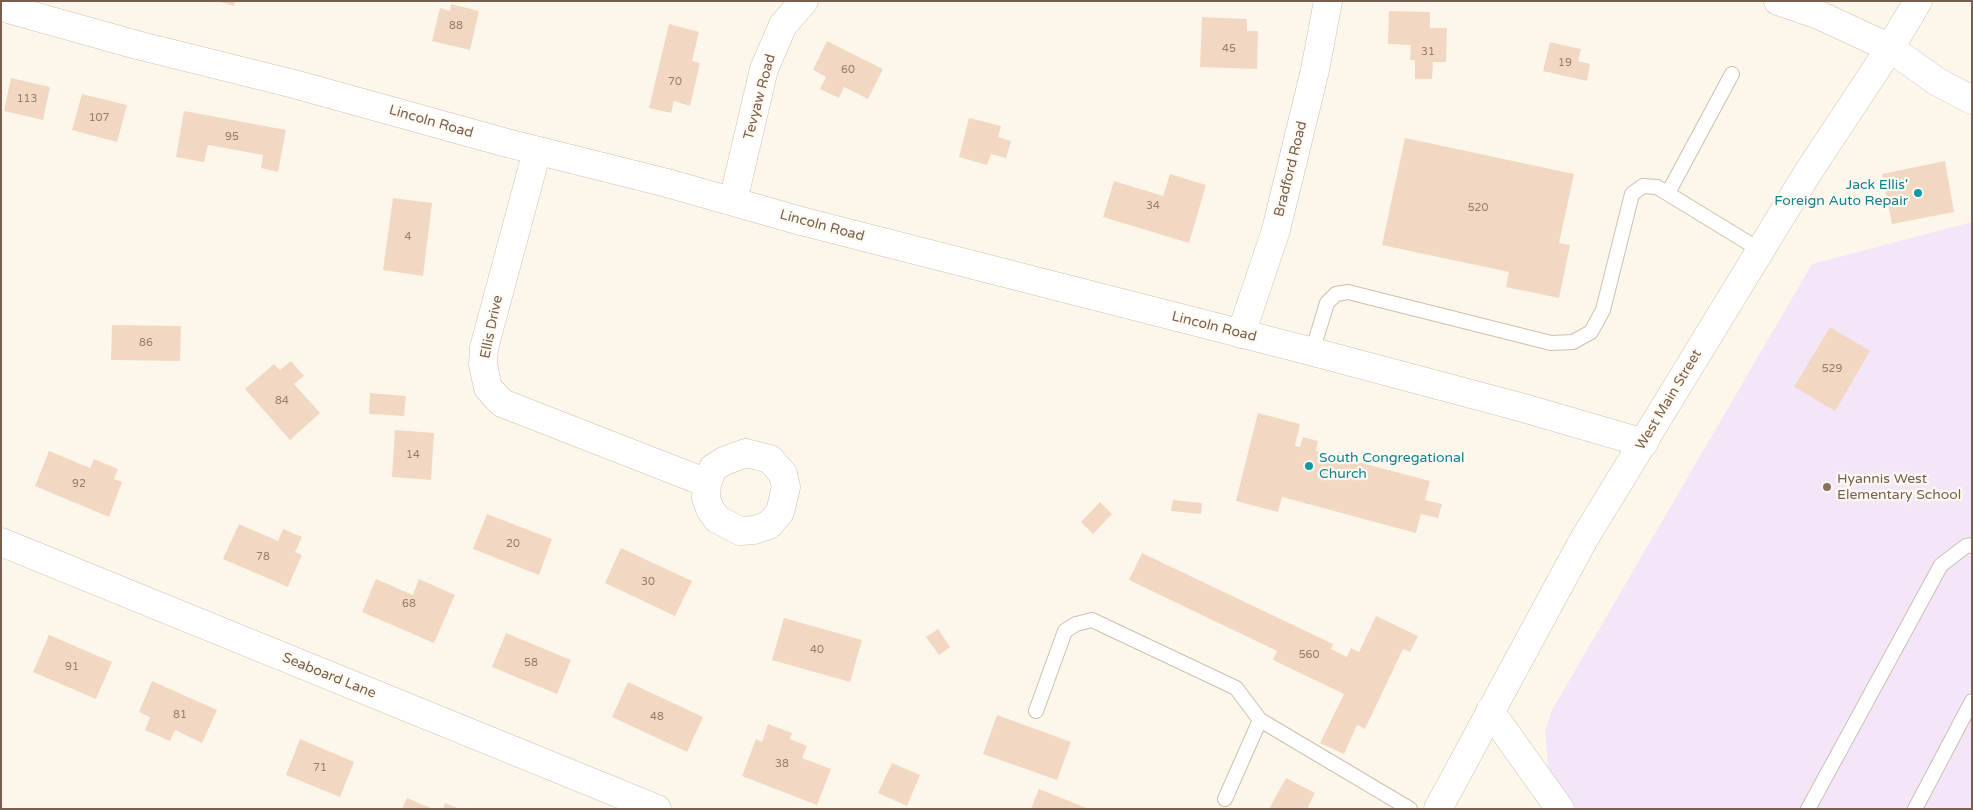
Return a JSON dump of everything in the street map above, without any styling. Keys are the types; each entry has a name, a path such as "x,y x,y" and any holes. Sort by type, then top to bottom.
{"street":[{"name":"Tevyaw Road","path":"733,201 764,69 783,25 804,1"},
{"name":"Bradford Road","path":"1242,334 1278,221 1314,70 1328,1"},
{"path":"1778,1 1819,16 1890,48 1936,81 1972,100"},
{"name":"West Main Street","path":"1438,809 1560,579 1807,174 1890,48 1918,1"},
{"name":"Lincoln Road","path":"1,7 137,45 294,84 537,151 1520,407 1644,443"},
{"name":"Ellis Drive","path":"537,151 484,348 483,364 488,388 502,403 707,483"},
{"name":"Seaboard Lane","path":"1,542 657,809"},
{"path":"1490,711 1560,809"}],"lane":[{"path":"1668,193 1732,74"},
{"path":"1312,352 1326,303 1336,294 1348,292 1552,342 1573,342 1591,332 1603,310 1632,194 1643,186 1658,187 1760,250"},
{"path":"1808,809 1942,565 1966,546 1972,545"},
{"path":"1036,711 1065,632 1076,624 1092,620 1236,688 1260,720 1410,809"},
{"path":"1915,809 1972,701"},
{"path":"1225,799 1260,720"}],"shaded area":[{"name":"Hyannis West Elementary School","path":"1972,222 1972,809 1574,809 1555,785 1548,767 1545,731 1552,710 1812,264"}],"building":[{"path":"217,1 235,1 234,6"},
{"path":"451,4 479,11 470,50 432,41 440,8 450,11"},
{"path":"1389,11 1430,12 1430,28 1447,28 1446,62 1433,62 1432,79 1415,79 1415,60 1410,60 1411,45 1388,44"},
{"path":"1202,17 1247,19 1247,31 1258,31 1257,69 1200,67"},
{"path":"669,24 699,32 692,61 700,63 690,106 674,101 671,113 649,108"},
{"path":"827,41 883,69 868,99 844,87 839,98 820,89 826,77 813,70"},
{"path":"1550,42 1581,49 1578,61 1590,64 1587,81 1543,71"},
{"path":"11,78 50,87 43,120 4,111"},
{"path":"82,94 127,105 117,142 72,130"},
{"path":"184,111 286,130 278,172 261,168 263,155 208,145 204,162 176,157"},
{"path":"969,118 1001,126 998,137 1011,141 1006,158 991,154 987,165 959,157"},
{"path":"1405,138 1574,174 1559,243 1570,245 1559,298 1506,287 1509,272 1382,245"},
{"name":"Jack Ellis' Foreign Auto Repair","path":"1945,161 1954,212 1892,224 1882,174"},
{"path":"1170,174 1206,185 1189,243 1103,217 1114,181 1163,196"},
{"path":"393,198 432,203 423,276 383,270"},
{"path":"112,325 181,326 180,361 111,360"},
{"path":"1830,327 1870,351 1835,411 1794,387"},
{"path":"291,361 304,376 294,384 320,413 290,440 245,389 274,364 280,370"},
{"path":"370,393 406,396 404,416 369,414"},
{"name":"South Congregational Church","path":"1258,413 1300,424 1295,446 1300,447 1303,437 1318,441 1316,451 1430,481 1425,500 1442,504 1438,518 1421,514 1416,533 1282,497 1278,512 1236,501"},
{"path":"395,430 434,433 431,480 392,477"},
{"path":"49,451 90,468 94,459 118,469 114,479 122,482 109,517 35,486"},
{"path":"1173,500 1202,503 1201,514 1171,511"},
{"path":"1100,502 1112,514 1093,534 1081,522"},
{"path":"487,514 552,539 539,575 473,549"},
{"path":"239,524 278,541 283,529 302,537 295,552 302,555 288,587 223,559"},
{"path":"621,548 692,581 675,616 605,583"},
{"path":"1142,553 1333,644 1331,649 1347,657 1351,648 1359,652 1376,616 1418,636 1410,652 1403,649 1365,729 1357,725 1344,754 1320,743 1344,694 1273,660 1277,651 1129,580"},
{"path":"376,579 413,595 419,579 455,595 434,643 362,612"},
{"path":"784,618 862,640 850,682 772,660"},
{"path":"938,629 950,647 939,655 926,637"},
{"path":"506,633 571,660 557,694 492,667"},
{"path":"49,635 112,662 96,699 33,672"},
{"path":"152,681 217,710 202,743 175,730 170,741 145,730 150,717 139,712"},
{"path":"628,682 703,717 687,752 612,717"},
{"path":"997,715 1071,742 1057,780 983,754"},
{"path":"768,724 792,733 790,739 807,746 802,758 831,769 817,805 742,776 756,739 762,742"},
{"path":"300,739 354,762 340,797 286,775"},
{"path":"892,763 920,775 907,806 878,793"},
{"path":"1286,778 1315,793 1307,809 1269,809"},
{"path":"1039,789 1089,809 1031,809"},
{"path":"407,798 433,809 402,809"},
{"path":"445,803 460,809 443,809"}],"place":[{"name":"Jack Ellis' Foreign Auto Repair","path":"1918,193"},
{"name":"South Congregational Church","path":"1309,466"},
{"name":"Hyannis West Elementary School","path":"1827,487"}]}
